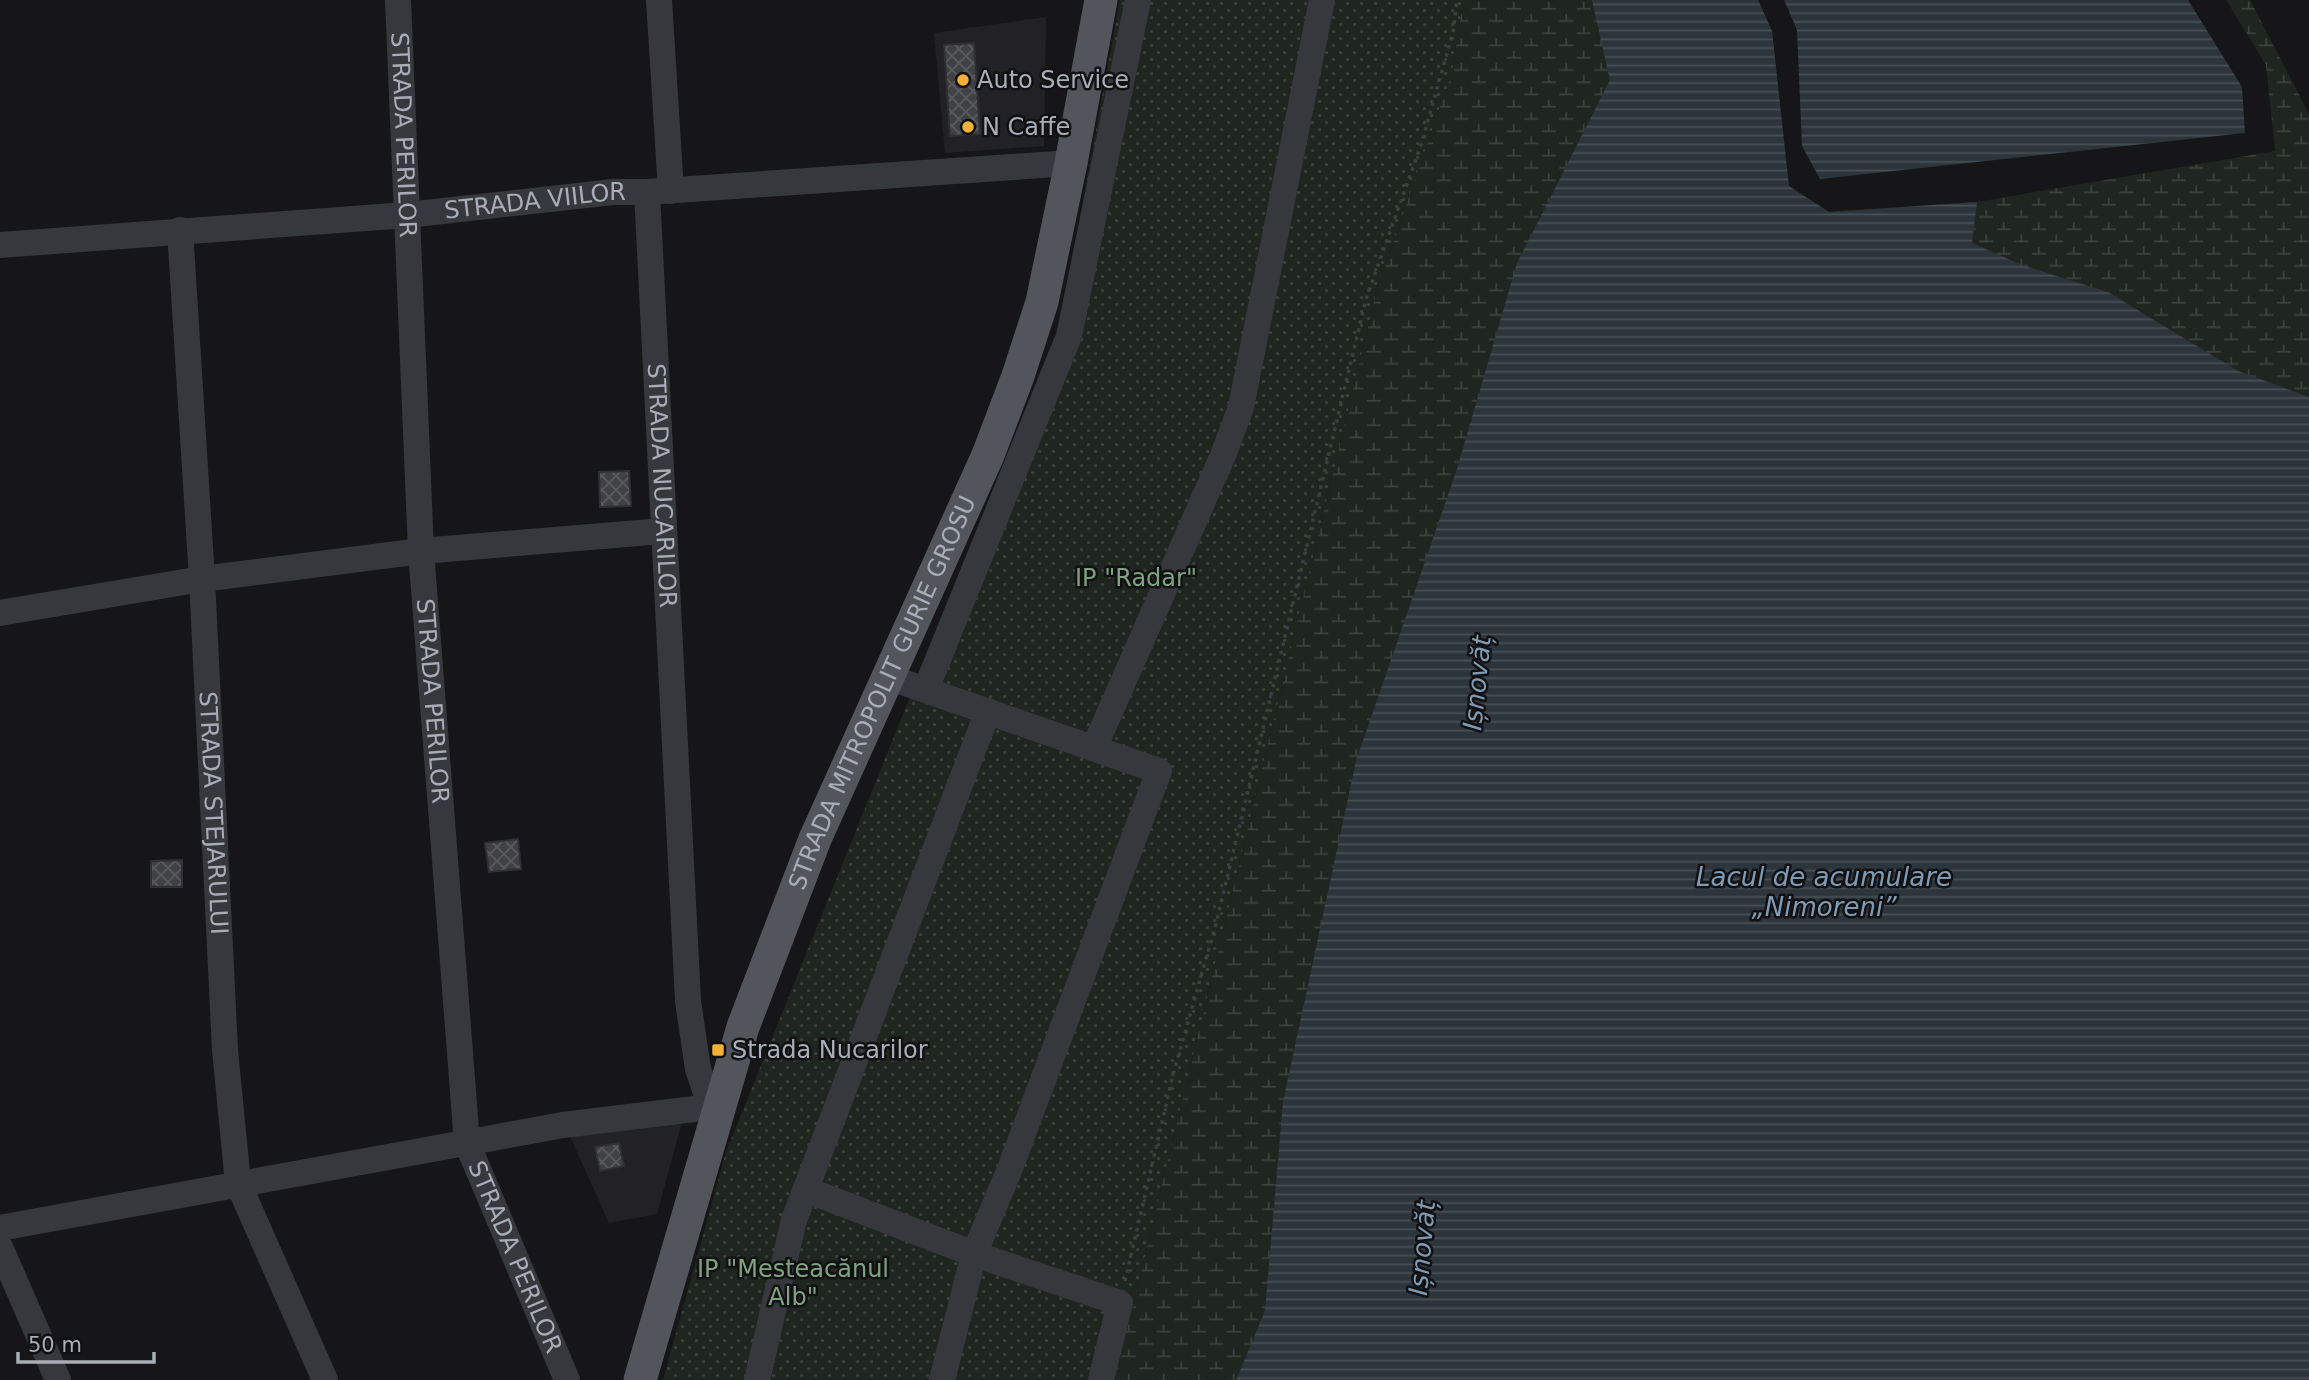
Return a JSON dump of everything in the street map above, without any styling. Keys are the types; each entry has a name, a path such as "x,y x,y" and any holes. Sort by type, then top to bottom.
{"main road":[{"name":"STRADA MITROPOLIT GURIE GROSU","path":"640,1380 743,1027 815,839 988,455 1018,376 1042,302 1101,0"}],"street":[{"name":"STRADA PERILOR","path":"398,0 421,551 467,1143 567,1380"},
{"name":"STRADA NUCARILOR","path":"659,0 663,531 688,1001 698,1069 706,1093 719,1106"},
{"path":"926,689 1069,336 1138,0"},
{"path":"1094,748 1224,453 1241,407 1322,0"},
{"name":"STRADA VIILOR","path":"0,246 180,230 407,215 613,192 1071,163"},
{"name":"STRADA STEJARULUI","path":"180,230 202,579 225,1050 238,1183 325,1380"},
{"path":"0,613 202,579 421,551 663,531"},
{"path":"888,677 1159,771 1009,1171 974,1254 942,1380"},
{"path":"757,1380 794,1220 988,711"},
{"path":"0,1228 563,1125 719,1106"},
{"path":"807,1190 974,1254 1120,1303 1101,1380"},
{"path":"0,1247 58,1380"}],"path":[{"path":"1120,1303 1173,1075 1223,894 1366,299 1422,145 1453,32 1458,0"}],"shaded area":[{"path":"1046,17 1044,146 945,153 934,33"},
{"path":"683,1118 657,1214 609,1223 568,1132"}],"green space":[{"path":"1120,0 1463,0 1452,72 1377,290 1113,1380 663,1380 726,1152 1060,326"},
{"name":"Lacul de acumulare „Nimoreni”","path":"1463,0 1758,0 1772,31 1788,186 1829,212 1977,202 2275,151 2266,65 2226,0 2250,0 2309,114 2309,723 1258,1380 1113,1380 1377,290 1452,72"}],"water":[{"name":"Lacul de acumulare „Nimoreni”","path":"1592,0 1758,0 1772,31 1789,186 1829,212 1977,202 1972,243 2022,265 2108,292 2238,371 2309,397 2309,1380 1236,1380 1265,1311 1283,1102 1356,761 1457,469 1517,263 1610,80"},
{"path":"1784,0 2188,0 2242,87 2245,133 1820,179 1802,146 1797,30"}],"building":[{"path":"974,43 980,134 950,136 944,45"},
{"path":"629,471 631,506 600,507 599,472"},
{"path":"518,839 521,869 489,872 485,843"},
{"path":"182,860 182,887 151,887 151,861"},
{"path":"619,1143 624,1166 600,1171 595,1147"}],"place":[{"name":"Auto Service","path":"963,80"},
{"name":"N Caffe","path":"968,127"},
{"name":"Strada Nucarilor","path":"718,1050"}],"park label":[{"name":"IP \"Radar\"","path":"1136,578"},
{"name":"IP \"Mesteacănul Alb\"","path":"793,1283"}],"water label":[{"name":"Ișnovăț","path":"1477,683"},
{"name":"Ișnovăț","path":"1422,1248"}]}
